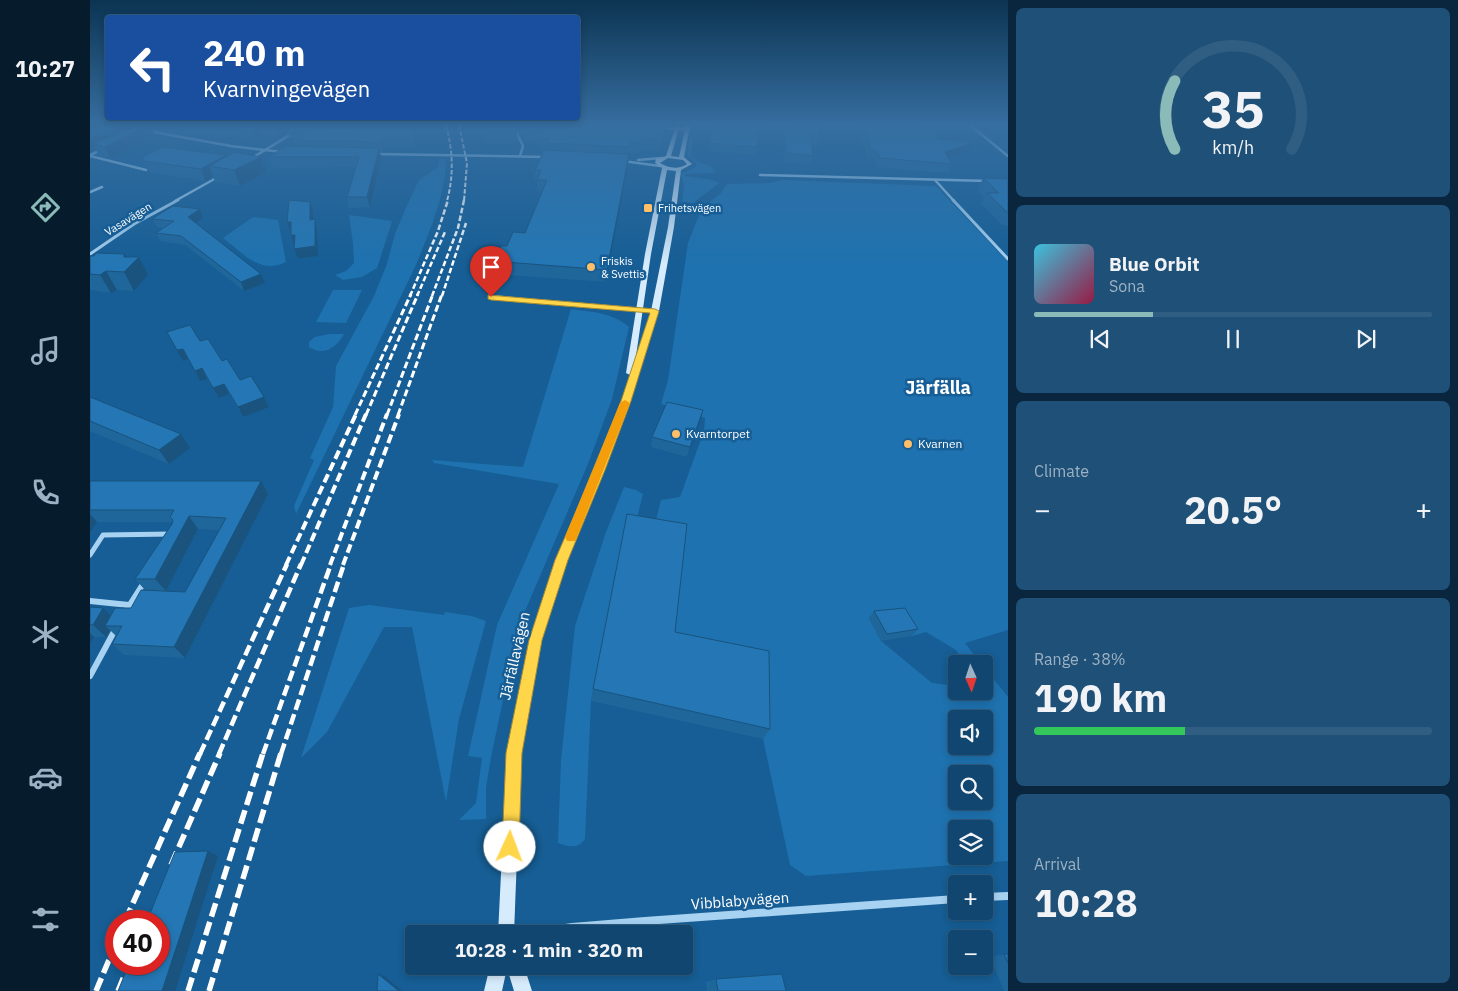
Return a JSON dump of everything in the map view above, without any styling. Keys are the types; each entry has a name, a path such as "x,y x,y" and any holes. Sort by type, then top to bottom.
{"street":[{"name":"Järfällavägen","path":"626,401 661,171"},
{"name":"Järfällavägen","path":"506,925 514,753 536,640 562,560 600,470 626,401 655,311 672,227 678,171"},
{"name":"Vasavägen","path":"90,254 134,224 226,172"},
{"path":"760,175 784,174 990,182"},
{"path":"935,180 1008,259"},
{"path":"90,192 102,187"},
{"path":"90,247 96,249"},
{"path":"491,297 655,311"},
{"path":"90,556 103,535 178,534 173,542"},
{"path":"90,676 129,605 151,573"},
{"path":"90,601 129,605"},
{"path":"993,897 1008,896"},
{"name":"Vibblabyvägen","path":"596,925 948,900"},
{"path":"493,991 497,975"},
{"path":"518,975 523,991"}],"shaded area":[{"path":"432,171 445,171 436,213 416,265 296,514 294,506 314,460 310,458 333,407 336,366 374,296 387,264 395,234 419,180"},
{"path":"687,171 714,171 715,173 685,174 685,176 712,180 719,183 693,203 682,202 684,185 681,174"},
{"path":"782,180 936,186 1008,262 1008,630 965,643 974,655 959,655 956,650 926,632 912,636 899,614 869,618 881,641 932,683 948,685 948,700 993,700 993,678 1008,697 1008,861 993,862 993,820 948,820 948,865 954,865 806,876 790,865 763,739 671,644 653,532 661,500 680,497 704,431 705,418 661,404 668,380 688,243 702,208 721,193 727,184 770,183"},
{"path":"349,215 392,221 377,268 362,277 343,280 335,275 346,271 354,263"},
{"path":"253,217 278,220 286,262 268,266 252,261 223,238"},
{"path":"333,290 362,290 346,323 316,322"},
{"path":"571,309 594,312 616,318 629,327 612,399 588,464 519,625 491,757 486,788 486,819 459,820 476,803 482,758 468,756 497,625 559,484 434,463 432,460 523,467"},
{"path":"329,334 344,334 338,343 325,351 309,347 309,342 315,337"},
{"path":"624,487 643,494 591,701 585,839 576,846 569,846 558,843 561,760 575,626 606,532"},
{"path":"369,605 444,615 445,612 472,616 486,621 459,719 446,802 412,627 384,627 327,732 301,758 349,608"}],"building":[{"path":"355,171 373,171 367,197 347,197"},
{"path":"541,171 626,171 607,270 493,261 501,246 507,246 513,232 525,233 547,180 537,180"},
{"path":"983,178 1008,179 1008,213 987,193 999,193"},
{"path":"289,200 310,202 310,220 315,219 315,246 294,249 295,235 291,235 291,222 287,222"},
{"path":"173,206 200,209 188,217 261,274 241,282 181,236 156,233 174,221 152,219"},
{"path":"96,253 124,254 124,257 139,257 124,272 106,271 100,275 90,274 90,256 94,256"},
{"path":"190,325 200,341 208,339 222,361 227,359 240,380 251,376 264,397 238,407 224,384 213,388 202,368 195,371 183,349 177,350 167,332"},
{"path":"90,397 181,434 159,450 90,421"},
{"name":"Kvarntorpet","path":"667,402 703,410 690,447 652,437"},
{"path":"90,481 261,481 174,647 112,644 122,626 105,626 115,608 131,608 141,590 185,592 226,518 189,516 155,579 135,579 172,524 173,520 170,517 174,510 90,510"},
{"path":"627,514 687,524 675,632 769,651 770,729 593,689"},
{"path":"90,607 103,608 93,625 90,625"},
{"path":"905,608 918,629 887,634 874,611"},
{"path":"208,851 170,967 170,910 151,910 175,852"},
{"path":"1004,954 1008,954 1008,963"},
{"path":"378,974 399,991 377,991"},
{"path":"782,974 786,991 718,991 716,979"},
{"path":"125,975 167,975 162,991 118,991"}],"railway":[{"path":"447,201 452,171"},
{"path":"464,201 466,171"},
{"path":"410,296 438,231 448,200"},
{"path":"432,296 458,228 464,200"},
{"path":"442,296 466,223"},
{"path":"417,296 445,232"},
{"path":"355,415 411,294"},
{"path":"366,415 418,294"},
{"path":"387,415 433,294"},
{"path":"398,415 442,294"},
{"path":"286,565 356,414"},
{"path":"301,565 366,414"},
{"path":"330,565 387,414"},
{"path":"343,565 399,414"},
{"path":"200,754 287,564"},
{"path":"219,754 301,564"},
{"path":"263,754 331,564"},
{"path":"281,754 344,564"},
{"path":"130,910 200,753"},
{"path":"171,865 220,753"},
{"path":"188,991 263,753"},
{"path":"209,991 281,753"},
{"path":"96,991 105,969"},
{"path":"118,991 125,975"}],"slow traffic":[{"path":"571,537 600,470 625,403"}],"place":[{"name":"Frihetsvägen","path":"648,208"},
{"name":"Friskis & Svettis","path":"591,267"},
{"name":"Kvarntorpet","path":"676,434"},
{"name":"Kvarnen","path":"908,444"}],"district":[{"name":"Järfälla","path":"938,388"}],"route":[{"path":"491,297 655,311 626,401 600,470 562,560 536,640 514,753 510,847"}]}
